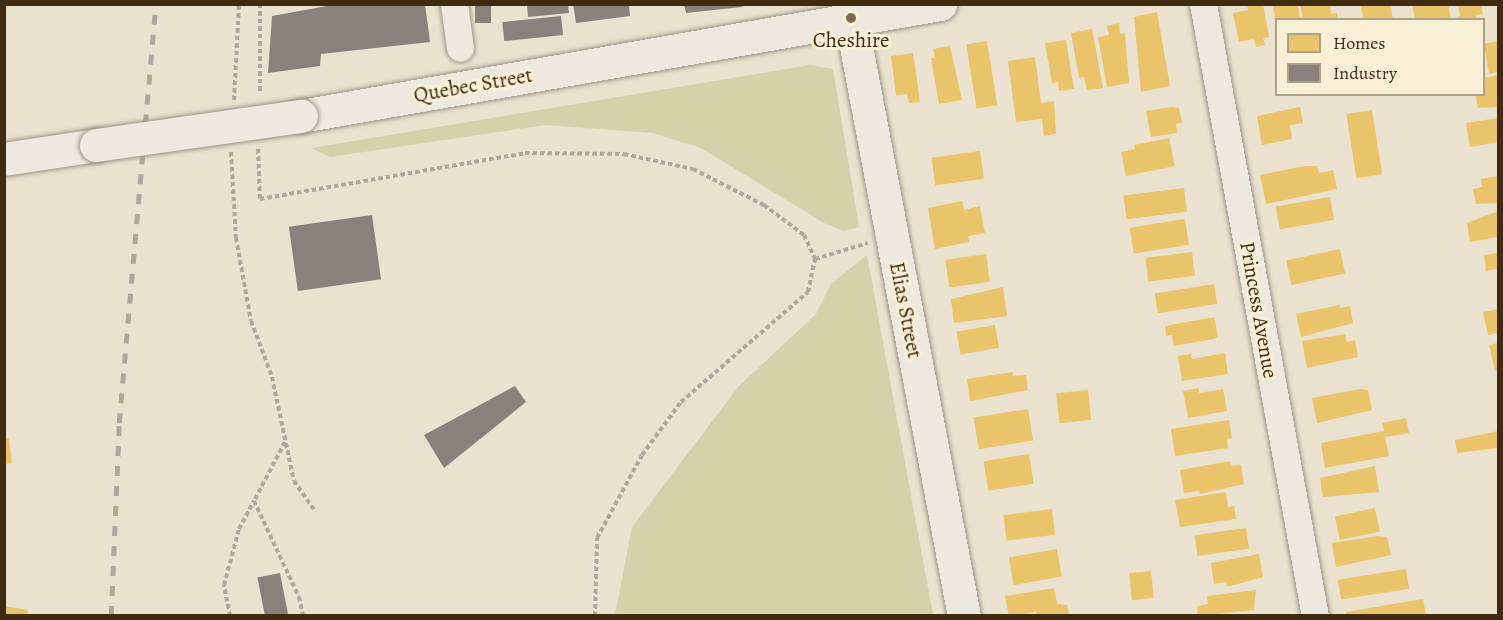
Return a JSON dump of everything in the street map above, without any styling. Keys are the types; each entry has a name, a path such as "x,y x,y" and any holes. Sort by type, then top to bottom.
{"street":[{"path":"454,4 460,48"},
{"name":"Quebec Street","path":"4,159 301,116 849,11 940,4"},
{"name":"Princess Avenue","path":"1203,4 1315,615"},
{"name":"Elias Street","path":"849,11 964,615"}],"path":[{"path":"233,111 239,4"},
{"path":"260,4 260,97"},
{"path":"259,141 260,200 525,153 624,154 682,166 764,205 804,235 814,259 808,292 681,402 642,455 597,538 595,615"},
{"path":"231,145 238,249 251,321 272,377 294,481 315,511"},
{"path":"814,259 892,236"},
{"path":"230,615 224,585 238,529 285,442"},
{"path":"254,501 299,597 303,615"}],"shaded area":[{"path":"810,65 833,69 859,227 844,231 824,223 701,148 653,133 545,125 330,157 311,148"},
{"path":"867,255 933,615 615,615 632,527 739,386 816,314 831,284"}],"building: Homes":[{"path":"1247,4 1263,4 1269,37 1263,38 1265,45 1256,47 1254,39 1239,42 1233,13 1248,10"},
{"path":"1273,4 1298,4 1300,18 1275,18 1275,20"},
{"path":"1300,4 1330,4 1331,14 1337,13 1338,18 1303,18"},
{"path":"1361,4 1390,4 1393,18 1363,18"},
{"path":"1412,4 1448,4 1451,18 1415,18"},
{"path":"1458,4 1481,4 1483,14 1476,15 1476,18 1456,18 1460,16"},
{"path":"1157,12 1170,86 1141,92 1134,17"},
{"path":"1119,23 1120,34 1125,33 1129,83 1107,87 1098,37 1109,35 1107,26"},
{"path":"1092,29 1103,88 1087,90 1084,77 1079,78 1071,33"},
{"path":"1066,40 1074,89 1059,91 1058,82 1052,83 1045,43"},
{"path":"987,41 997,105 976,108 966,44"},
{"path":"1498,41 1498,72 1489,74 1485,44"},
{"path":"950,46 962,100 939,104 931,58 935,58 933,49"},
{"path":"913,53 920,102 909,103 907,94 896,95 891,56"},
{"path":"1035,57 1041,103 1054,101 1056,134 1044,136 1042,119 1016,122 1008,61"},
{"path":"1498,75 1498,107 1478,108 1475,96 1485,96 1485,78"},
{"path":"1300,107 1303,123 1290,125 1292,139 1262,145 1257,116"},
{"path":"1179,108 1182,123 1176,124 1177,133 1151,137 1146,111"},
{"path":"1372,110 1382,174 1356,178 1346,114"},
{"path":"1498,118 1498,142 1470,147 1466,123"},
{"path":"1169,138 1175,166 1126,176 1121,152 1135,149 1134,145"},
{"path":"980,151 984,179 935,186 931,158"},
{"path":"1304,166 1317,166 1319,173 1333,170 1337,189 1266,204 1260,175"},
{"path":"1498,176 1498,203 1476,204 1473,189 1482,187 1481,179"},
{"path":"1184,188 1187,212 1126,219 1123,195"},
{"path":"1330,197 1334,220 1280,229 1276,207"},
{"path":"962,201 964,210 980,206 985,233 968,236 969,242 935,249 928,208"},
{"path":"1498,211 1498,237 1470,242 1467,223"},
{"path":"1185,219 1189,245 1134,253 1130,228"},
{"path":"1340,249 1345,273 1291,285 1286,260"},
{"path":"1192,252 1195,276 1148,282 1145,258"},
{"path":"1498,253 1498,269 1486,271 1484,255"},
{"path":"986,254 990,282 949,287 945,260"},
{"path":"1214,284 1217,304 1158,313 1155,293"},
{"path":"1003,287 1007,316 954,323 951,299"},
{"path":"1340,305 1340,308 1350,306 1353,323 1301,337 1296,314"},
{"path":"1498,309 1498,333 1488,335 1483,312"},
{"path":"1214,317 1218,336 1214,339 1174,346 1172,335 1166,336 1165,326"},
{"path":"995,325 999,348 961,354 957,332"},
{"path":"1345,334 1347,342 1355,340 1358,357 1307,368 1302,341"},
{"path":"1498,343 1498,370 1495,371 1489,345"},
{"path":"1225,353 1228,374 1182,381 1178,356 1191,354 1192,359"},
{"path":"1013,372 1013,376 1026,375 1028,390 970,401 967,379"},
{"path":"1199,388 1199,393 1223,389 1227,411 1188,418 1183,391"},
{"path":"1360,389 1368,390 1372,410 1317,423 1312,398"},
{"path":"1088,390 1091,420 1059,423 1056,393"},
{"path":"1028,409 1033,441 979,449 974,418"},
{"path":"1406,418 1409,433 1385,437 1389,456 1325,468 1321,443 1384,431 1382,423"},
{"path":"1229,420 1232,438 1227,439 1228,448 1175,456 1171,429"},
{"path":"1498,431 1498,448 1457,453 1455,440"},
{"path":"9,438 12,463 4,464 4,439"},
{"path":"1029,454 1034,484 988,491 984,461"},
{"path":"1230,461 1230,466 1241,465 1244,484 1200,494 1199,491 1184,493 1180,470"},
{"path":"1375,466 1379,492 1323,497 1320,478"},
{"path":"1226,492 1228,507 1234,506 1236,519 1180,527 1175,500"},
{"path":"1375,508 1380,531 1340,540 1335,517"},
{"path":"1052,509 1055,535 1007,541 1003,515"},
{"path":"1246,528 1249,549 1197,556 1195,535"},
{"path":"1378,536 1387,537 1391,555 1336,567 1332,543"},
{"path":"1057,549 1062,577 1014,585 1009,558"},
{"path":"1259,554 1263,577 1227,587 1226,582 1214,584 1211,563"},
{"path":"1406,569 1409,589 1341,600 1338,580"},
{"path":"1151,571 1154,598 1132,600 1129,573"},
{"path":"1054,588 1057,604 1067,605 1069,614 1037,616 1036,612 1009,616 1005,596"},
{"path":"1256,590 1254,610 1198,616 1197,606 1208,604 1207,596"},
{"path":"1423,599 1426,616 1346,616 1346,612"},
{"path":"4,606 28,610 27,616 4,616"}],"building: Industry":[{"path":"338,4 425,4 430,42 321,54 320,66 268,73 272,16"},
{"path":"475,4 491,4 491,23 475,23"},
{"path":"527,4 568,4 569,13 528,17"},
{"path":"573,4 629,4 630,16 576,23"},
{"path":"684,4 742,4 742,7 686,13"},
{"path":"561,16 563,35 504,41 502,22"},
{"path":"372,215 381,279 298,291 289,227"},
{"path":"515,386 526,402 444,468 424,435"},
{"path":"280,573 288,616 265,616 257,577"}],"railway":[{"path":"111,616 119,423 156,4"}],"place":[{"name":"Cheshire","path":"851,18"}]}
